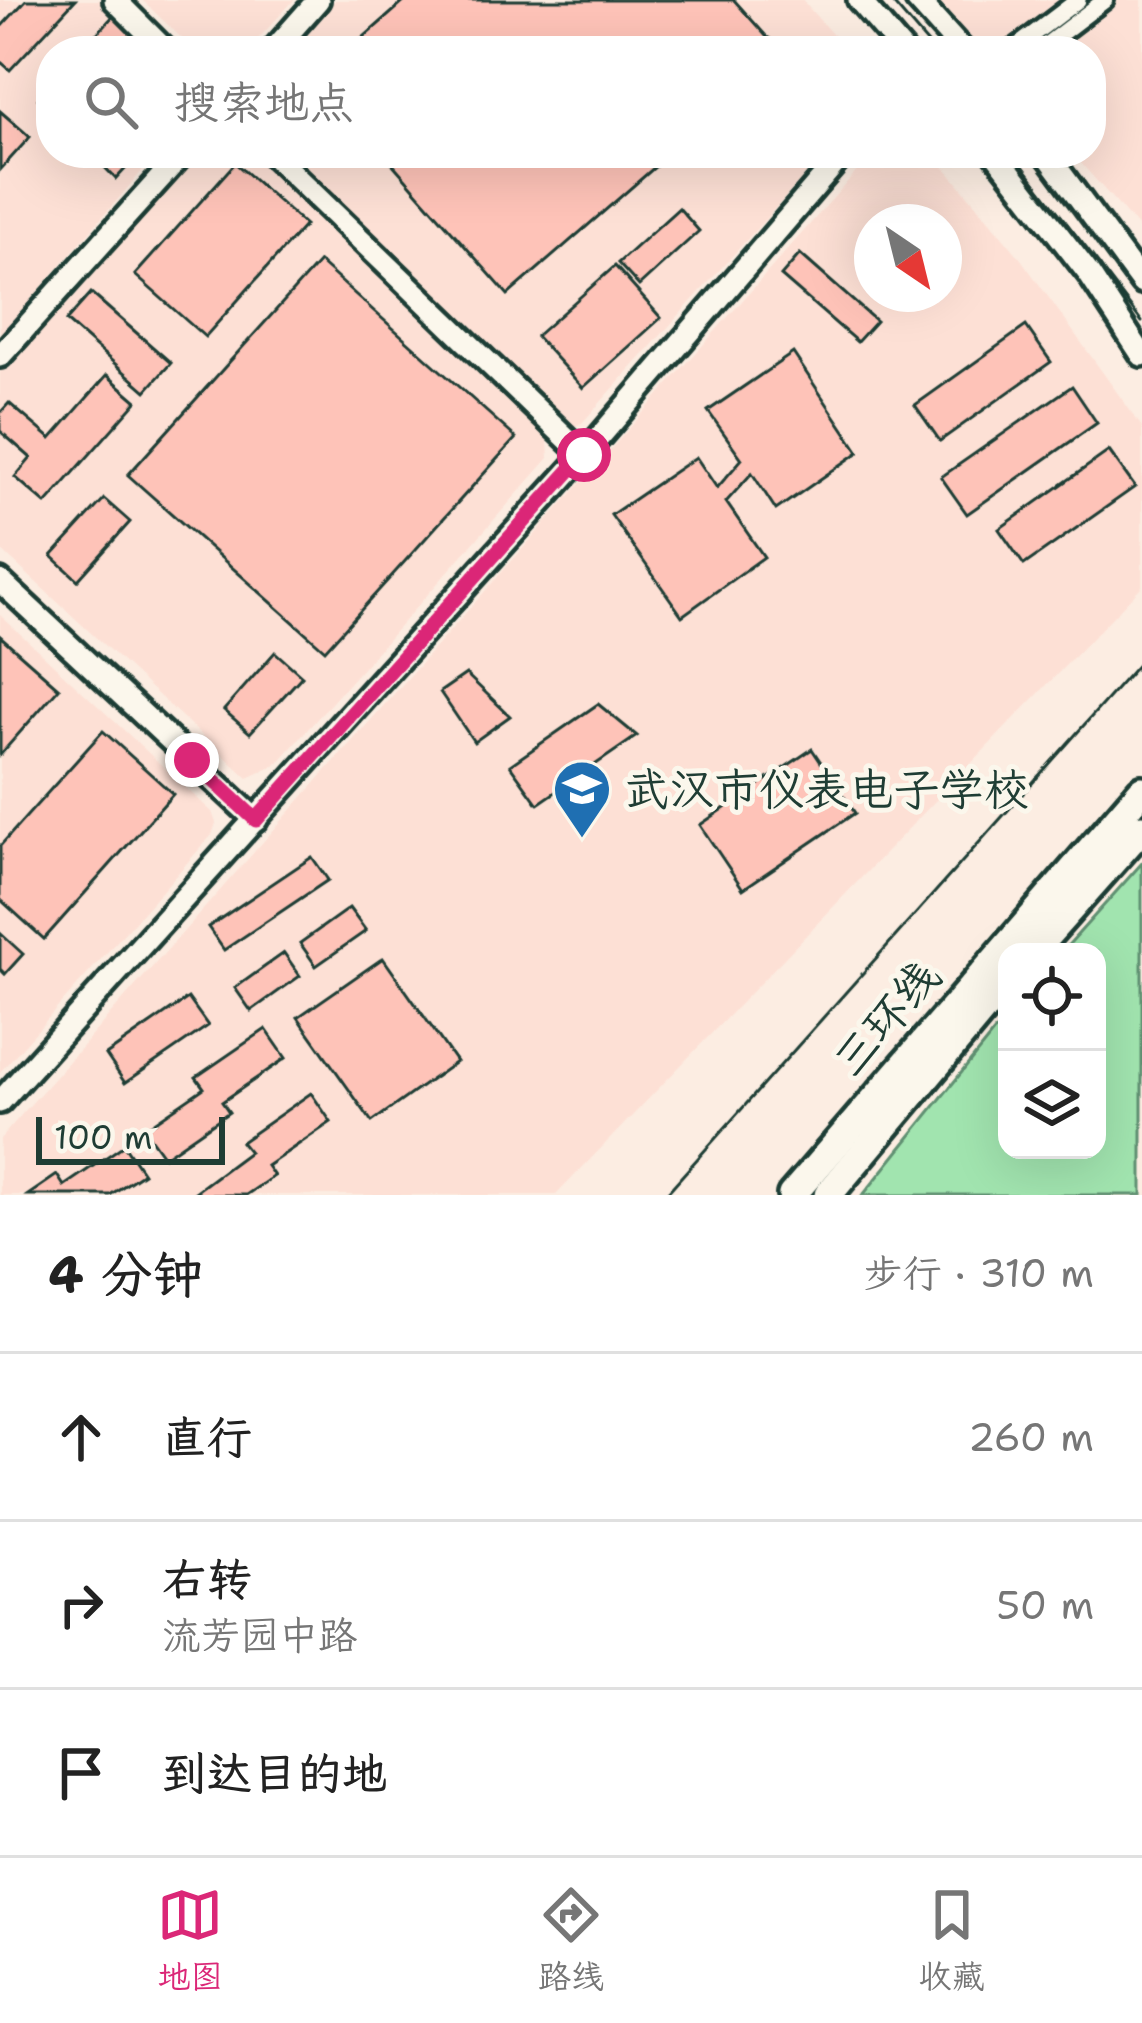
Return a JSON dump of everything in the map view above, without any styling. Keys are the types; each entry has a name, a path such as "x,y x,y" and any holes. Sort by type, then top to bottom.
{"highway":[{"name":"三环线","path":"792,1195 1142,790"},
{"path":"1040,943 1142,828"},
{"name":"三环线","path":"828,1195 998,992"}],"street":[{"path":"115,0 151,36"},
{"path":"286,36 318,0"},
{"path":"859,0 890,36"},
{"path":"917,0 943,36"},
{"path":"1030,36 1078,0"},
{"path":"1058,36 1105,0"},
{"path":"0,356 169,168"},
{"path":"287,168 584,455"},
{"path":"0,1102 584,455 831,168"},
{"path":"1006,168 1089,274 1142,355"},
{"path":"1057,168 1142,283"},
{"path":"0,581 256,820"}],"shaded area":[{"path":"0,0 116,0 154,36 36,36 36,168 145,168 0,335"},
{"path":"142,0 294,0 261,36 179,36"},
{"path":"335,0 802,0 834,36 303,36"},
{"path":"937,0 1142,0 1142,232 1085,168 1106,168 1106,36 969,36"},
{"path":"182,168 273,168 533,420 548,441 549,458 276,765 248,778 0,549 0,370"},
{"path":"303,168 812,168 582,423 573,427 562,423"},
{"name":"武汉市仪表电子学校","path":"860,168 946,168 1018,255 1142,427 1142,586 556,1195 0,1195 0,1139"},
{"path":"0,615 212,812 216,823 212,835 0,1072"}],"green space":[{"path":"1142,863 1142,1195 863,1195 998,1027 998,1159 1106,1159 1106,943 1070,943"}],"building":[{"path":"26,0 75,0 42,36 36,36 36,42 10,70 0,61 0,28"},
{"path":"406,0 734,0 766,36 365,36"},
{"path":"116,13 140,36 95,36"},
{"path":"0,111 30,137 0,170"},
{"path":"105,168 126,168 116,179"},
{"path":"231,168 241,168 305,225 205,337 135,275"},
{"path":"396,168 654,168 508,295"},
{"path":"679,208 699,231 639,286 618,263"},
{"path":"800,254 854,302 854,312 866,312 876,321 857,342 781,276"},
{"path":"319,262 516,438 325,650 128,475"},
{"path":"615,266 661,318 583,388 536,336"},
{"path":"91,293 171,363 146,391 66,321"},
{"path":"1026,326 1051,362 940,441 915,405"},
{"path":"793,353 859,452 776,510 752,473 726,502 764,557 682,616 611,515 696,457 717,488 742,459 708,411"},
{"path":"107,375 137,401 46,504 15,477 31,458 0,431 0,413 9,403 51,439"},
{"path":"1072,386 1097,423 967,514 941,477"},
{"path":"1109,451 1135,487 1024,565 999,529"},
{"path":"104,499 130,522 78,580 52,556"},
{"path":"0,636 59,688 0,755"},
{"path":"275,652 302,676 250,733 224,710"},
{"path":"466,674 510,716 474,742 440,692"},
{"path":"598,704 637,736 538,804 510,765"},
{"path":"103,731 173,794 44,939 0,899 0,846"},
{"path":"812,749 855,813 743,889 700,825"},
{"path":"312,857 328,880 224,950 208,927"},
{"path":"349,908 366,931 316,966 300,943"},
{"path":"0,933 23,954 5,974 0,969"},
{"path":"284,953 300,976 251,1011 235,988"},
{"path":"383,958 456,1062 372,1122 298,1017"},
{"path":"188,998 208,1026 125,1083 106,1055"},
{"path":"266,1029 286,1058 222,1102 229,1112 164,1157 144,1129 204,1088 196,1077"},
{"path":"311,1093 331,1122 267,1166 274,1176 246,1195 191,1195 249,1152 241,1142"},
{"path":"124,1145 143,1173 110,1195 28,1195 57,1175 64,1186"}],"tram line":[{"path":"890,0 921,36"},
{"path":"1024,168 1142,322"},
{"path":"665,1195 1142,660"}],"place":[{"name":"武汉市仪表电子学校","path":"582,840"}],"route":[{"path":"192,760 256,820 584,455"}]}
